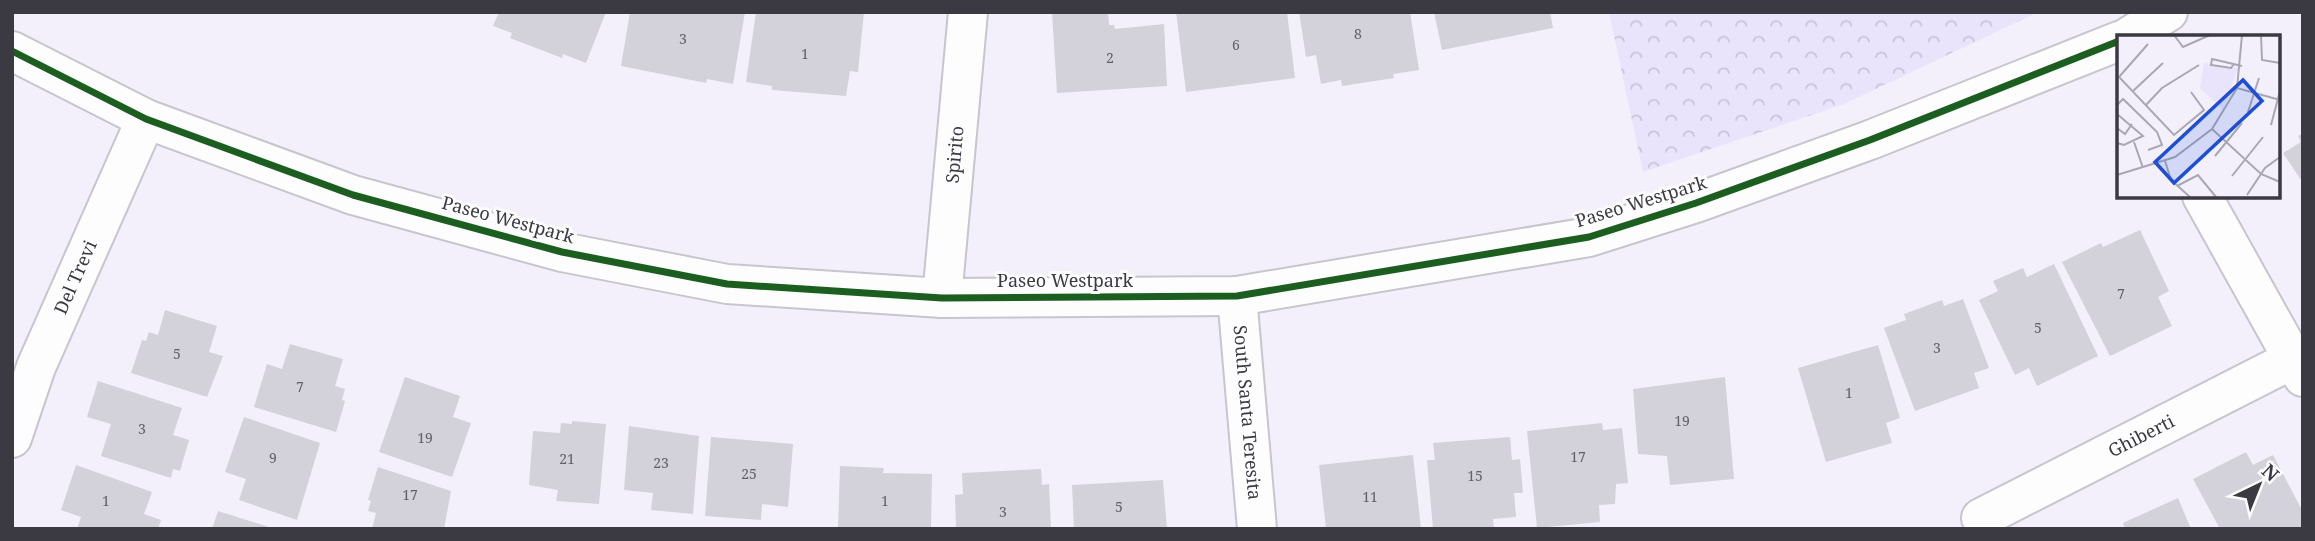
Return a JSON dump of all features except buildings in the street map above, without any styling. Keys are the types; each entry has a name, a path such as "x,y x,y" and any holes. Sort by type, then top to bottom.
{"street":[{"name":"Spirito","path":"942,298 968,12"},
{"path":"2131,35 2168,12"},
{"name":"Paseo Westpark","path":"12,51 146,119 353,195 562,252 727,284 942,298 1237,296 1589,237 1696,203 1870,140 2117,42"},
{"name":"Del Trevi","path":"12,438 36,367 146,119"},
{"path":"2203,198 2299,364"},
{"name":"South Santa Teresita","path":"1237,296 1257,529"},
{"name":"Ghiberti","path":"1981,518 2299,364"}],"green space":[{"path":"1609,12 2038,12 1844,104 1643,172"}],"cycle path":[{"path":"12,51 146,119 353,195 562,252 727,284 942,298 1237,296 1589,237 1696,203 1870,140 2117,42"}]}
